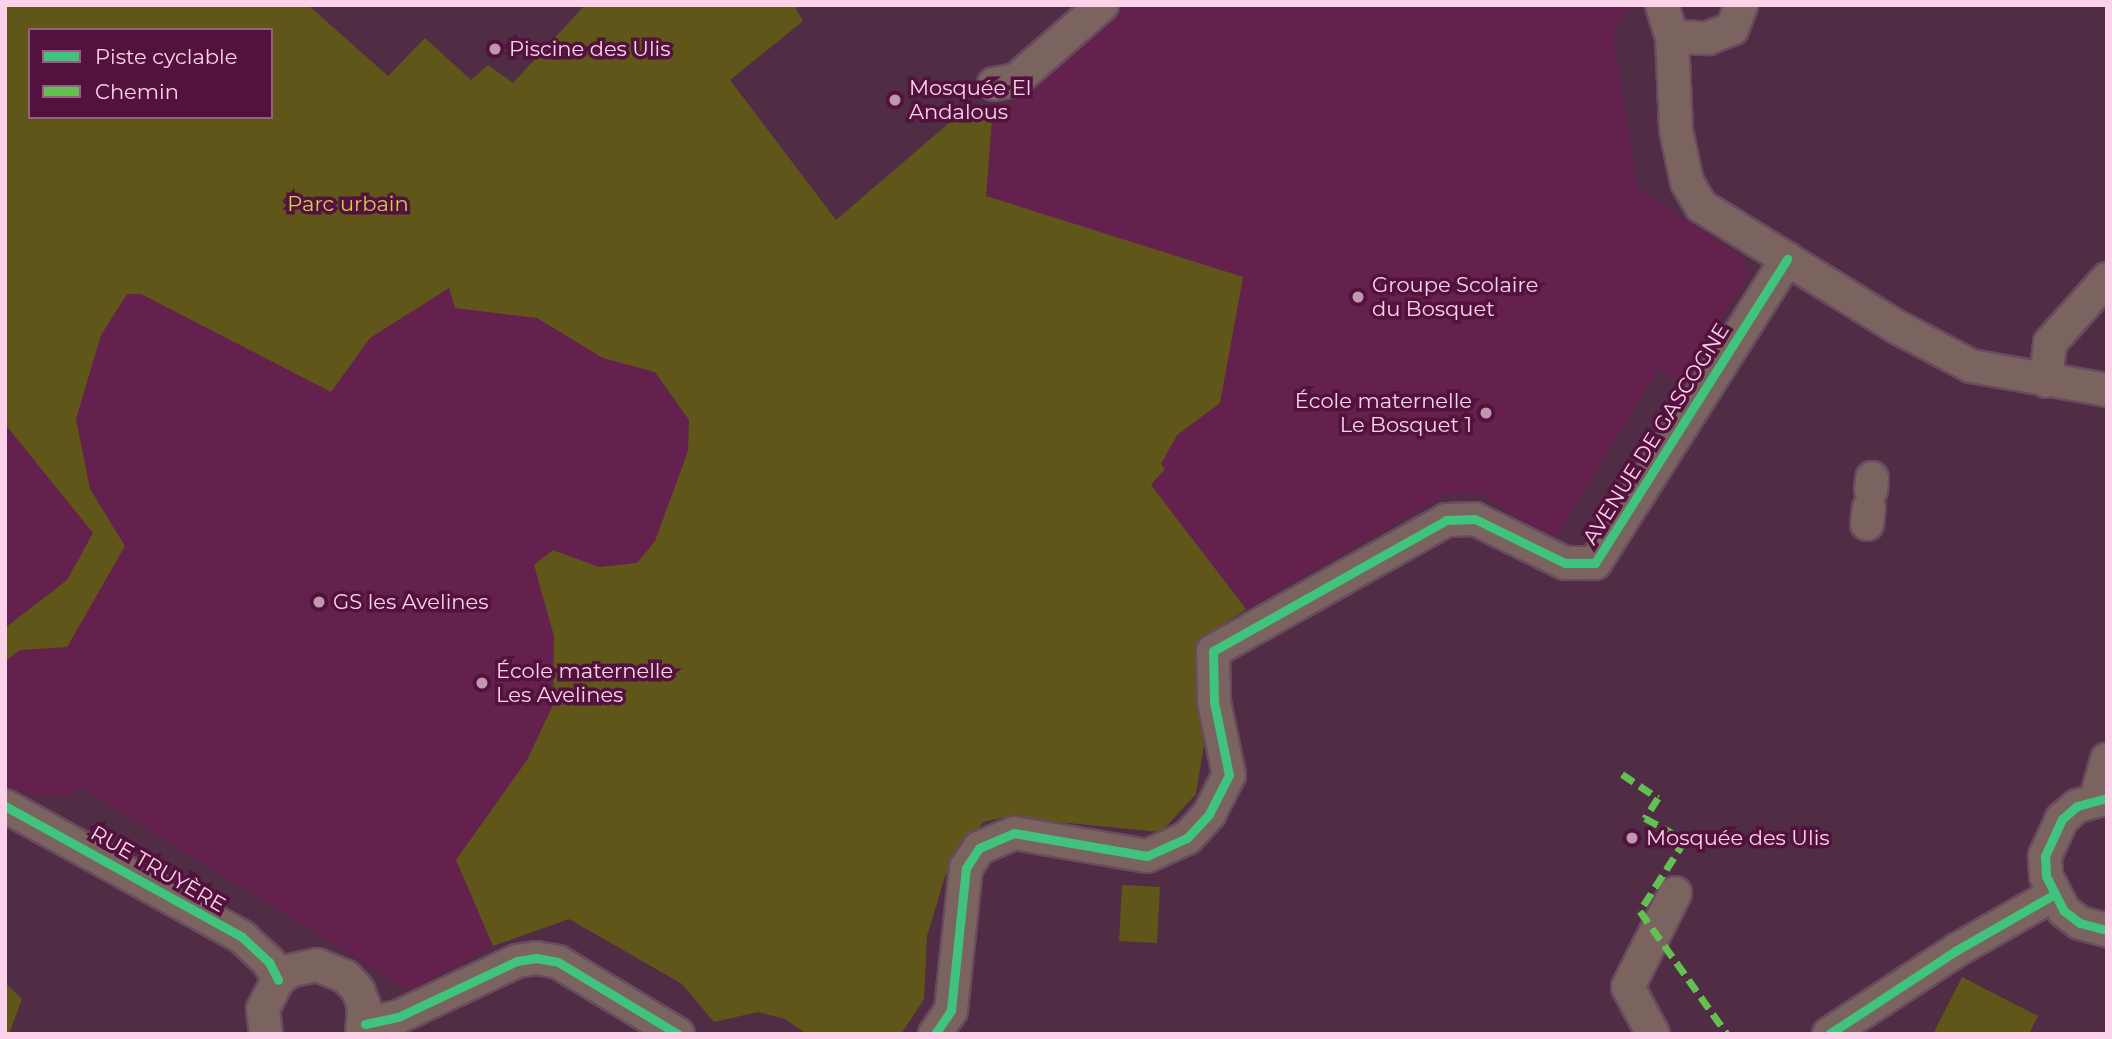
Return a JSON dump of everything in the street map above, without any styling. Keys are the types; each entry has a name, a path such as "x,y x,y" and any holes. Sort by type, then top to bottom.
{"street":[{"path":"994,85 1016,80 1102,5"},
{"path":"1662,5 1672,37 1676,130 1687,182 1701,206 1942,353 1971,366 2107,390"},
{"path":"1672,37 1708,38 1732,29 1741,5"},
{"name":"AVENUE DE GASCOGNE","path":"935,1034 951,1010 966,868 979,848 1014,833 1147,856 1187,838 1209,814 1229,775 1214,702 1213,651 1446,520 1475,519 1565,563 1594,562 1787,259"},
{"path":"2046,381 2050,343 2107,279"},
{"path":"2107,759 2101,798 2062,819 2051,836 2046,876 2053,895 2080,923 2107,930"},
{"name":"RUE TRUYÈRE","path":"5,806 242,937 269,962 278,980"},
{"path":"1653,1034 1628,987 1675,893"},
{"path":"1829,1034 1956,950 2053,895"},
{"path":"266,1034 263,1009 278,980 302,967 331,968 358,990 363,1029 398,1017 517,961 536,958 558,961 678,1034"}],"shaded area":[{"name":"Groupe Scolaire du Bosquet","path":"1126,5 1632,7 1613,32 1638,188 1742,257 1748,275 1682,381 1658,369 1556,538 1478,494 1449,493 1246,609 1151,485 1165,470 1161,464 1177,435 1220,403 986,196 992,120"},
{"name":"GS les Avelines","path":"485,281 623,330 689,420 688,451 655,541 637,563 599,567 553,550 535,565 554,636 553,705 527,760 456,860 493,946 408,990 81,788 66,796 39,796 5,785 5,661 20,650 44,646 125,547 90,489 76,419 101,335 130,288 331,392 370,338 440,290"},
{"path":"5,424 93,532 67,580 5,628"}],"green space":[{"name":"Parc urbain","path":"5,5 308,5 388,76 425,38 471,80 488,65 513,83 585,5 800,5 796,9 803,21 730,80 836,220 963,111 992,120 986,196 1243,277 1220,403 1177,435 1161,464 1165,469 1151,485 1246,609 1215,630 1196,652 1204,744 1196,794 1161,832 1005,817 983,822 945,876 927,936 924,999 901,1034 807,1034 785,1019 758,1012 714,1022 682,984 569,919 493,946 456,860 527,760 553,705 554,636 534,565 553,550 599,567 637,563 655,541 688,451 689,420 655,372 603,358 537,318 455,308 449,288 370,338 331,392 141,294 127,294 101,335 76,419 90,489 125,546 67,647 20,650 5,661 5,628 67,580 93,533 5,424"},
{"path":"1122,885 1160,887 1157,943 1119,941"},
{"path":"1962,977 2038,1016 2029,1034 1933,1034"},
{"path":"5,983 22,999 9,1034 5,1034"}],"marked path":[{"path":"1622,774 1658,798 1645,818 1685,840 1640,911 1727,1034"}],"cycle path":[{"path":"935,1034 951,1010 966,868 979,848 1014,833 1147,856 1187,838 1209,814 1229,775 1214,702 1213,651 1446,520 1475,519 1565,563 1595,563 1787,259"},
{"path":"2107,798 2077,806 2062,819 2045,856 2046,876 2064,911 2080,923 2107,930"},
{"path":"5,806 242,937 269,962 278,980"},
{"path":"1829,1034 1957,950 2053,895"},
{"path":"365,1024 398,1017 517,961 536,958 558,962 678,1034"}],"place":[{"name":"Piscine des Ulis","path":"495,49"},
{"name":"Mosquée El Andalous","path":"895,100"},
{"name":"Groupe Scolaire du Bosquet","path":"1358,297"},
{"name":"École maternelle Le Bosquet 1","path":"1486,413"},
{"name":"GS les Avelines","path":"319,602"},
{"name":"École maternelle Les Avelines","path":"482,683"},
{"name":"Mosquée des Ulis","path":"1632,838"}]}
